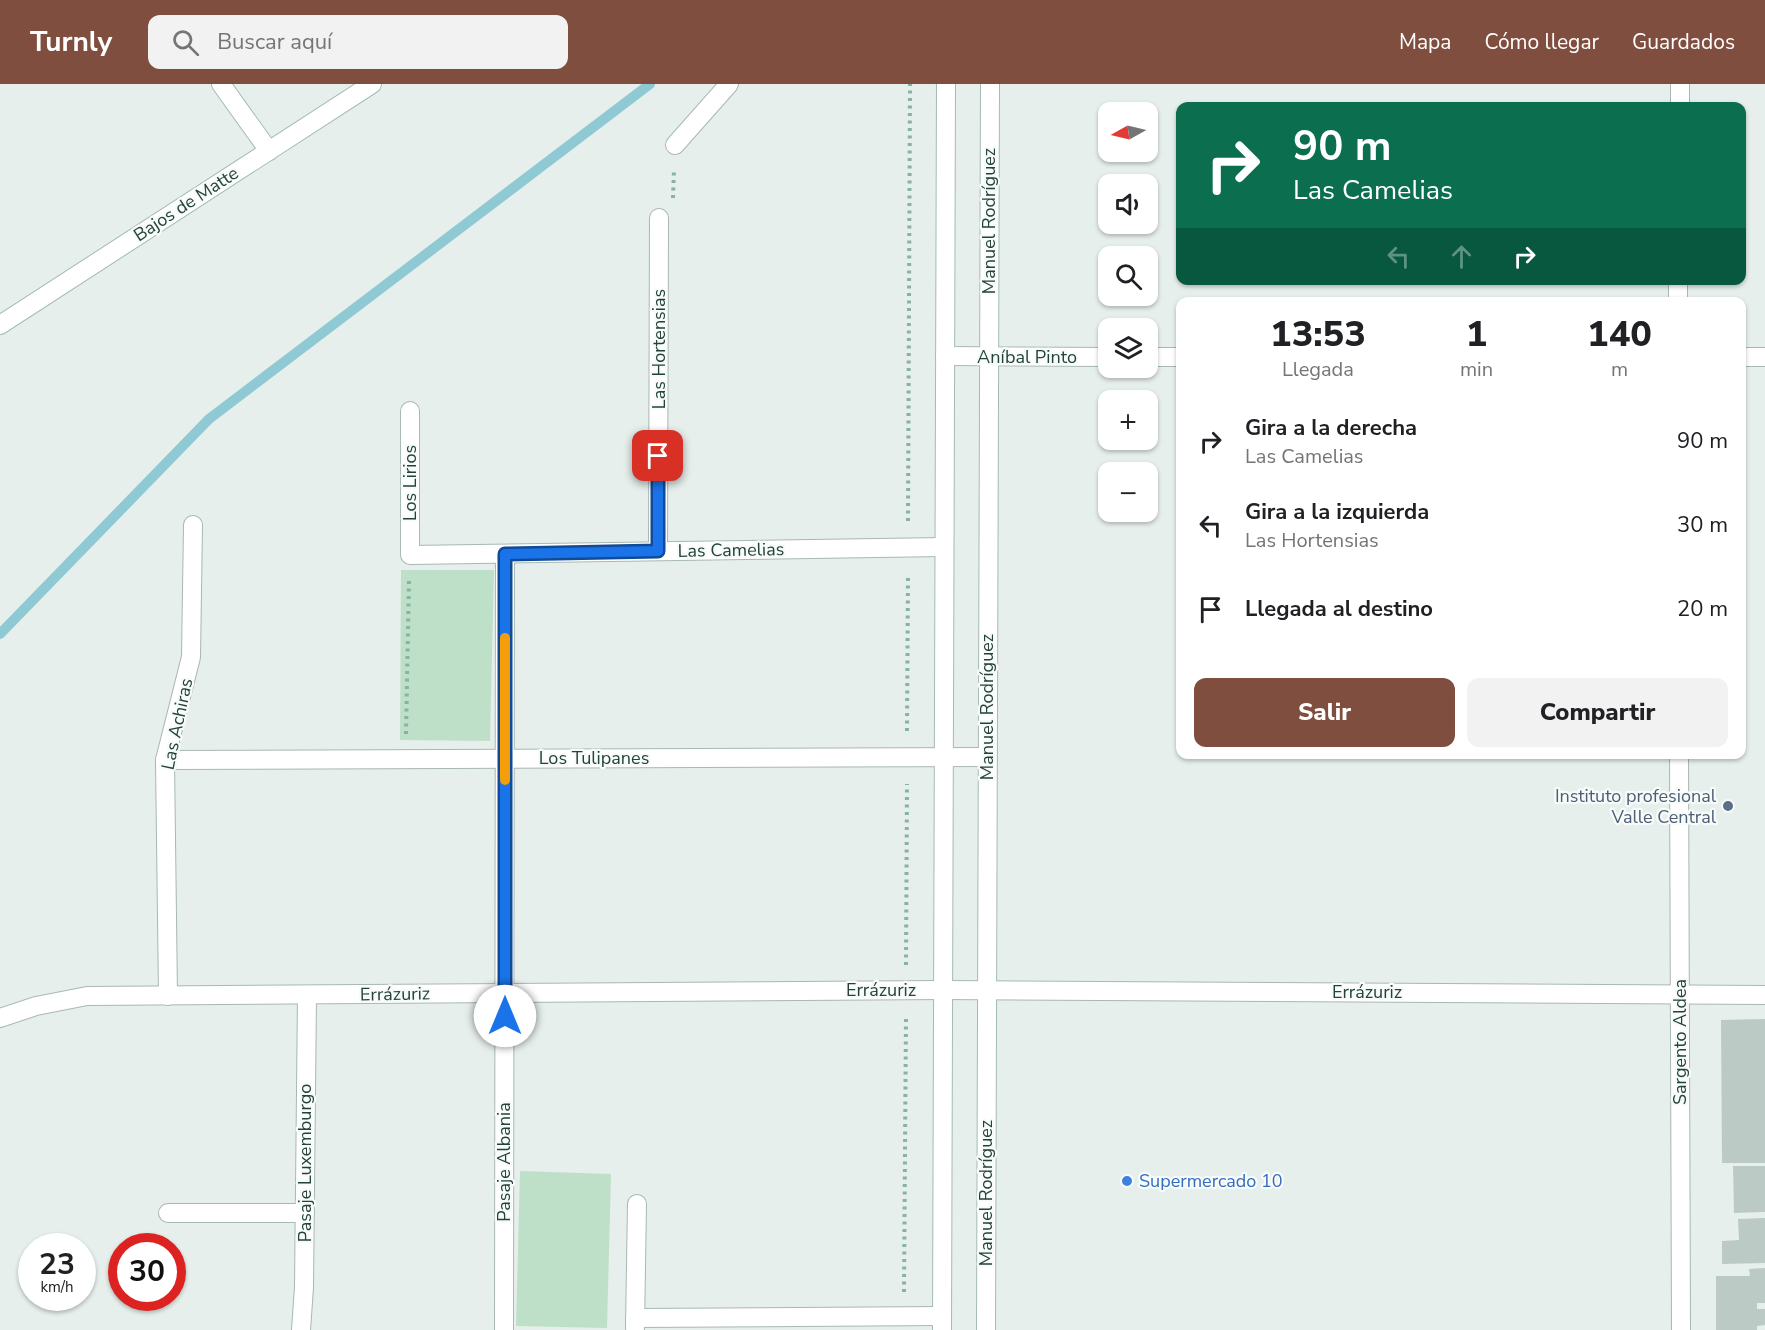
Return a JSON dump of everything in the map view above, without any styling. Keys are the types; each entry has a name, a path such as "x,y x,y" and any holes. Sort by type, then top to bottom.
{"street":[{"path":"221,84 269,151"},
{"name":"Bajos de Matte","path":"0,325 372,84"},
{"path":"675,145 729,84"},
{"path":"637,1204 635,1324 904,1316 942,1323 946,84"},
{"name":"Manuel Rodríguez","path":"986,1330 990,84"},
{"path":"1680,84 1680,102"},
{"name":"Las Hortensias","path":"658,551 659,218"},
{"name":"Aníbal Pinto","path":"945,356 1098,357"},
{"path":"1158,357 1176,357"},
{"path":"1746,357 1765,357"},
{"name":"Los Lirios","path":"410,411 410,555"},
{"name":"Las Achiras","path":"168,996 165,760 191,657 193,525"},
{"name":"Las Camelias","path":"410,555 944,547"},
{"name":"Pasaje Albania","path":"504,1330 505,554"},
{"name":"Los Tulipanes","path":"165,760 987,757"},
{"name":"Sargento Aldea","path":"1679,759 1680,1330"},
{"name":"Errázuriz","path":"0,1018 36,1005 87,996 906,990 1765,995"},
{"name":"Pasaje Luxemburgo","path":"301,1330 304,1287 307,995"},
{"path":"168,1213 305,1214"}],"path":[{"path":"904,1316 910,84"},
{"path":"659,218 674,197 675,145"},
{"path":"406,759 410,555"}],"green space":[{"path":"401,570 494,570 490,741 400,740"},
{"path":"520,1171 611,1174 607,1328 516,1326"}],"building":[{"path":"1765,1019 1765,1163 1722,1163 1721,1020"},
{"path":"1733,1166 1765,1166 1765,1212 1734,1213"},
{"path":"1765,1218 1765,1263 1722,1264 1722,1241 1739,1240 1738,1219"},
{"path":"1765,1268 1765,1303 1757,1303 1757,1309 1765,1309 1765,1325 1757,1326 1757,1330 1716,1330 1716,1276 1750,1276 1749,1269"}],"waterway":[{"path":"0,634 209,419 650,84"}],"slow traffic":[{"path":"505,638 505,780"}],"place":[{"name":"Instituto profesional Valle Central","path":"1728,806"},
{"name":"Supermercado 10","path":"1127,1181"}],"route":[{"path":"505,1016 505,554 658,551 658,456"}]}
